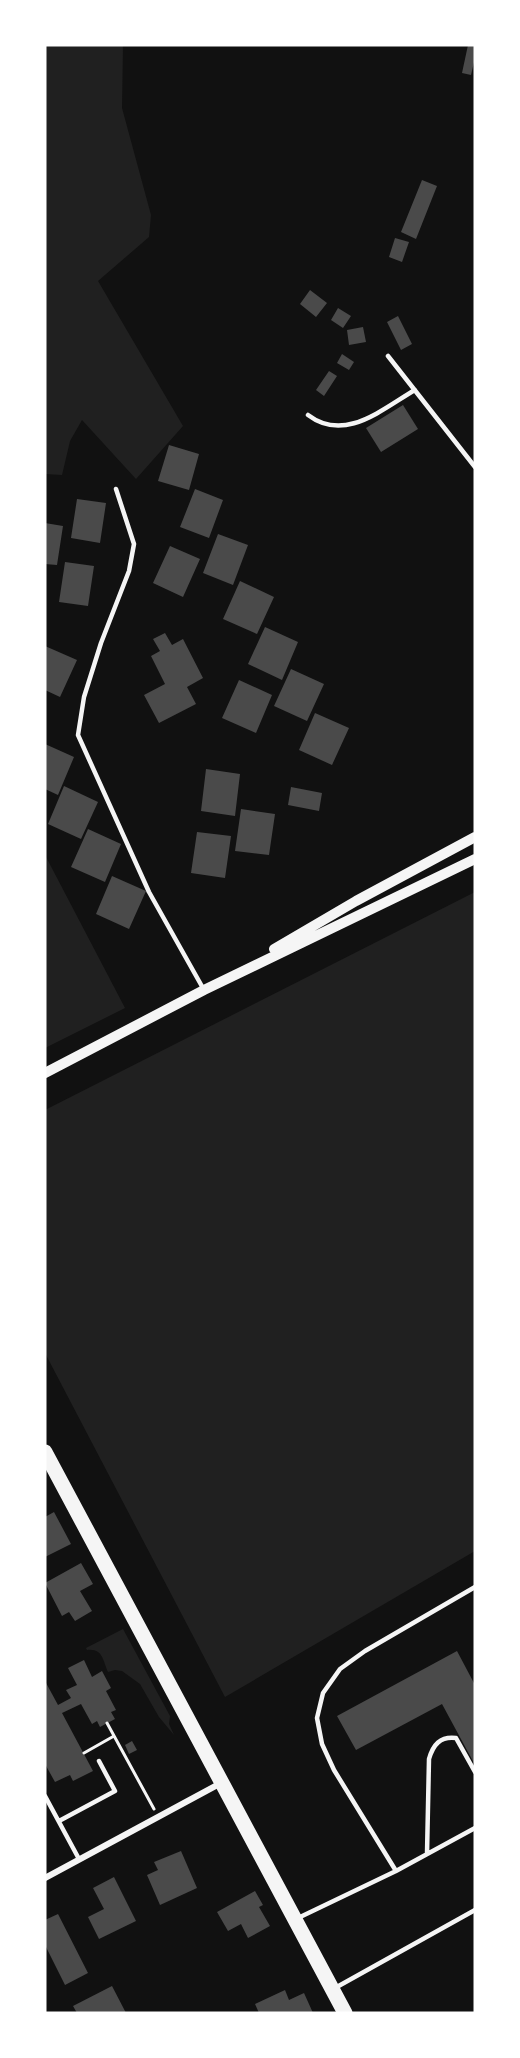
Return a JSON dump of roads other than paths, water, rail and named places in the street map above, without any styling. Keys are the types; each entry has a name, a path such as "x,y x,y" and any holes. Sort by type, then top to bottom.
{"highway":[{"path":"47,1460 345,2013"}],"street":[{"path":"204,990 356,901 475,837"},
{"path":"45,1073 204,990 475,859"},
{"path":"45,1878 222,1782"}],"lane":[{"path":"388,356 475,467"},
{"path":"309,415 316,421 328,425 348,426 415,390"},
{"path":"116,489 134,544 129,571 101,644 84,697 78,735 149,892 204,990"},
{"path":"396,1871 334,1770 322,1744 317,1718 322,1693 340,1669 475,1587"},
{"path":"427,1854 429,1759 432,1746 441,1740 456,1738 475,1773"},
{"path":"59,1821 116,1791 99,1761"},
{"path":"45,1796 79,1859"},
{"path":"296,1920 396,1871 475,1828"},
{"path":"333,1989 475,1910"}]}
